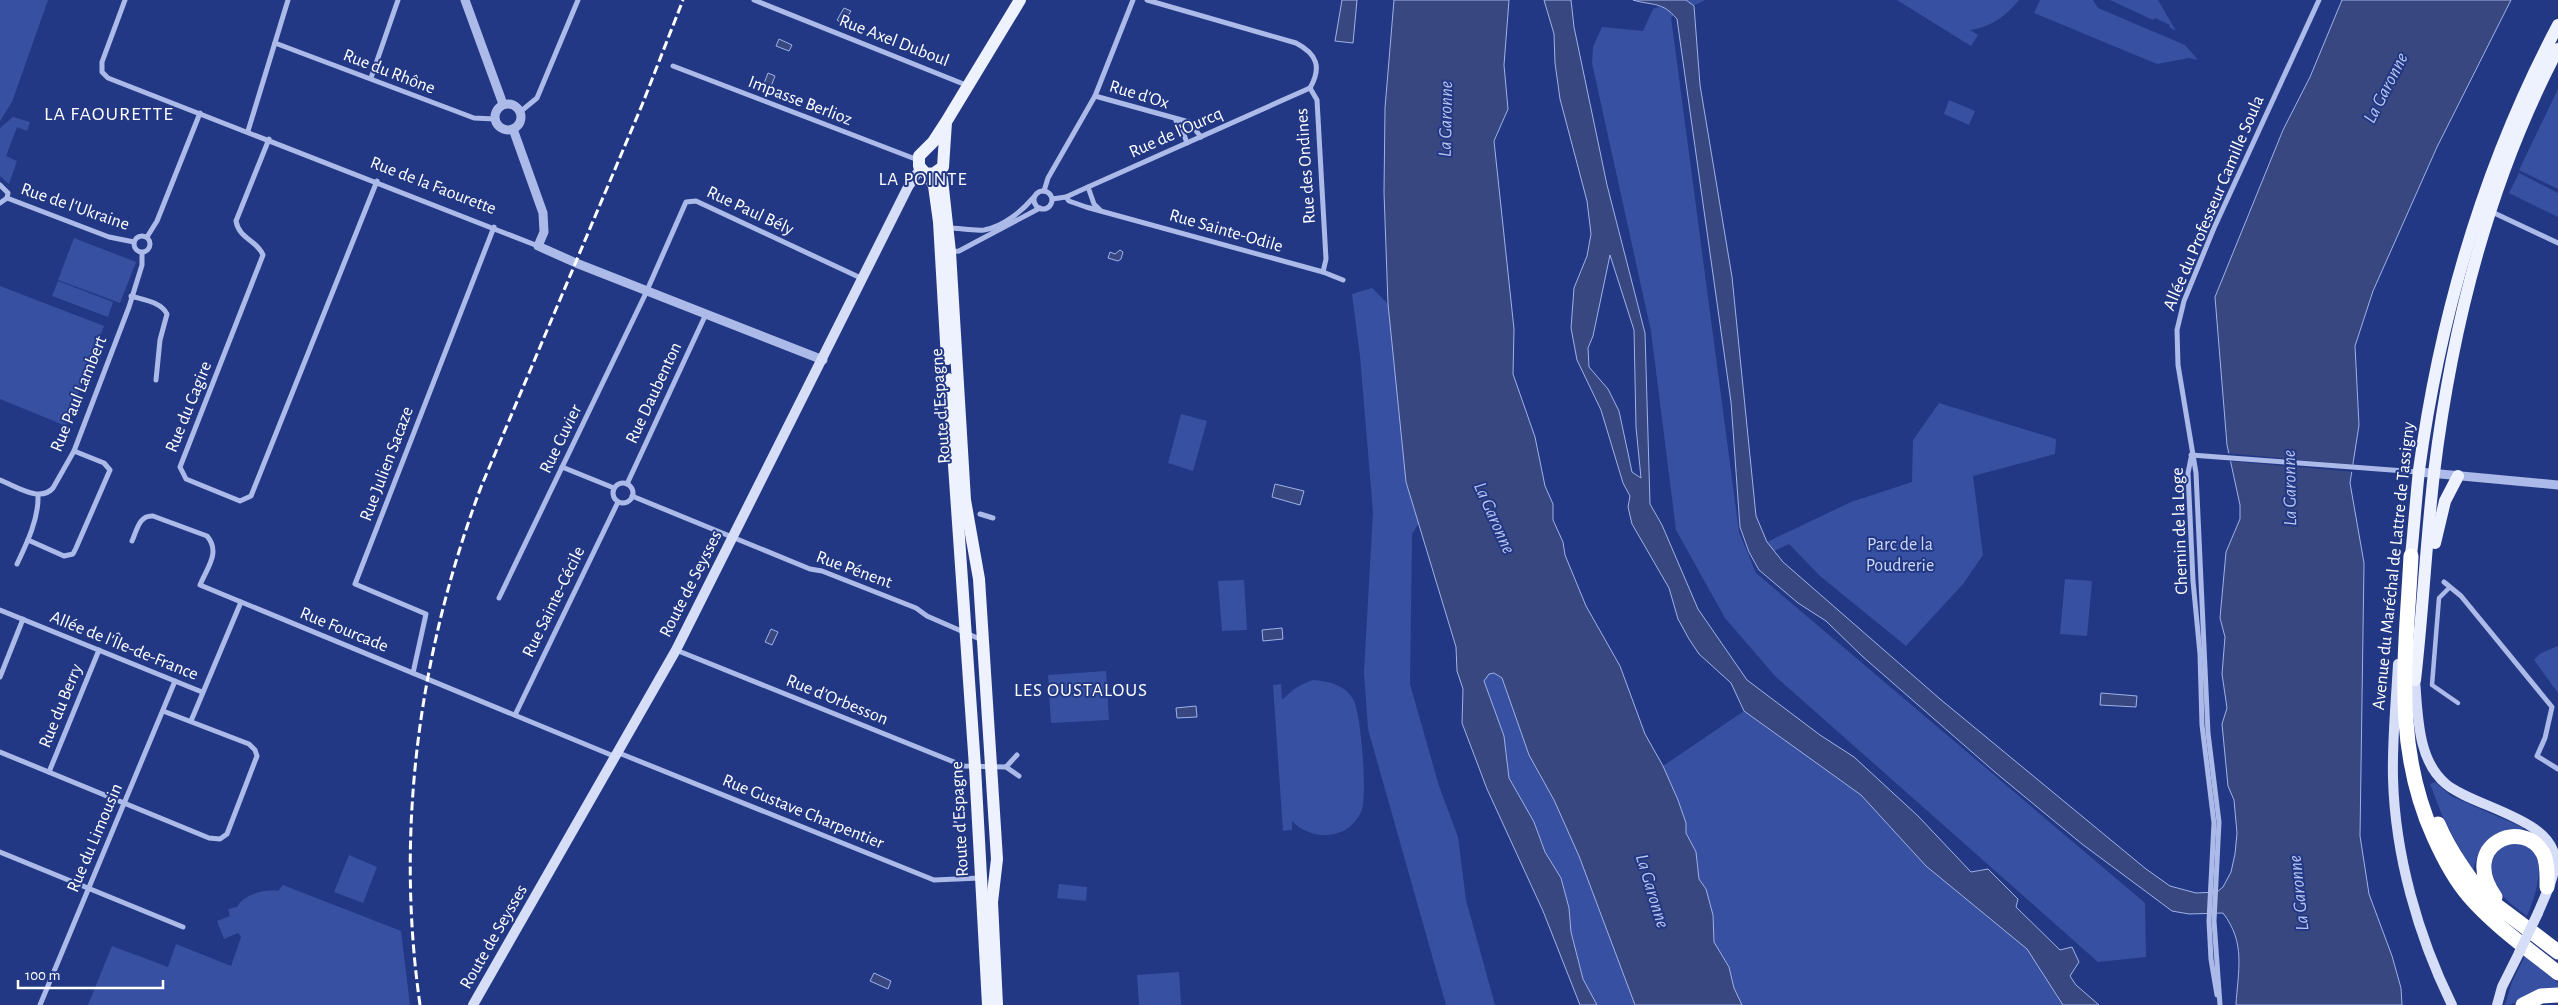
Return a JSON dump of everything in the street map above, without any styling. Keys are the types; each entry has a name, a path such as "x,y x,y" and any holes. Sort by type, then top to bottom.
{"highway":[{"path":"2411,556 2404,691 2408,750 2418,798 2444,859 2468,896 2558,973"},
{"path":"2415,680 2412,731 2427,795 2440,827 2463,866 2480,889 2558,952"},
{"path":"2500,907 2487,883 2483,862 2491,845 2504,838 2523,837 2538,847 2546,861 2547,887"},
{"path":"2468,896 2558,963"},
{"path":"2523,1005 2541,996 2558,995"}],"main road":[{"path":"946,122 944,164 941,170 922,167 921,152 928,148 946,122 1020,0"},
{"name":"Avenue du Maréchal de Lattre de Tassigny","path":"2452,1005 2431,956 2412,900 2404,861 2393,779 2393,731 2400,648 2419,472 2447,322 2485,209 2512,120 2532,74 2558,25"},
{"name":"Avenue du Maréchal de Lattre de Tassigny","path":"2497,1005 2502,987 2538,913 2554,872 2555,860 2545,837 2523,822 2469,798 2445,784 2429,762 2422,743 2415,680 2434,474 2461,317 2485,209 2558,49"},
{"path":"928,148 937,149 943,156"},
{"name":"Route d'Espagne","path":"922,167 934,186 943,230"},
{"name":"Route de Seysses","path":"473,1005 676,650 823,360 912,179 922,167"},
{"name":"Route d'Espagne","path":"941,170 943,230 965,500 979,579 996,859 992,902 997,1005"},
{"name":"Route d'Espagne","path":"945,250 964,630 975,767 988,1005"},
{"path":"2426,572 2432,559 2445,501 2458,476"}],"street":[{"name":"Rue de la Faourette","path":"125,0 102,62 102,72 108,78 494,227 823,360"},
{"path":"248,131 288,0"},
{"path":"370,78 398,0"},
{"path":"465,0 503,104"},
{"path":"520,112 512,104 503,104 498,108 495,119 501,128 513,129 519,124 520,112 537,98 578,0"},
{"name":"Rue Axel Duboul","path":"754,0 968,86"},
{"path":"1044,191 1048,178 1095,96 1133,0"},
{"name":"Rue des Ondines","path":"1147,0 1296,43 1310,50 1315,60 1316,77 1310,88 1317,100 1326,258 1323,272"},
{"name":"Allée du Professeur Camille Soula","path":"2191,455 2177,352 2177,330 2184,301 2222,210 2319,0"},
{"name":"Rue du Rhône","path":"275,43 474,118 495,119"},
{"name":"Impasse Berlioz","path":"673,66 922,167"},
{"name":"Rue de l'Ourcq","path":"1052,199 1066,197 1310,88"},
{"name":"Rue d'Ox","path":"1095,96 1176,120 1189,122 1201,137"},
{"path":"146,237 157,222 200,113"},
{"name":"Rue d'Ox","path":"1176,120 1181,126 1187,143"},
{"path":"513,129 543,213 544,232 538,246"},
{"name":"Rue du Cagire","path":"269,139 236,221 241,234 260,247 263,256 180,467 186,479 240,501 251,496 377,182"},
{"name":"Rue de l'Ukraine","path":"0,185 6,189 7,198"},
{"path":"1088,187 1094,204 1100,210"},
{"path":"943,230 983,230 996,226 1023,209 1037,193 1044,191"},
{"path":"945,250 959,251 985,235 1020,221 1040,208 1048,207 1052,199 1044,191"},
{"path":"1034,197 1034,203 1040,208"},
{"name":"Rue Sainte-Odile","path":"1066,197 1069,202 1323,272 1343,280"},
{"name":"Rue de l'Ukraine","path":"0,203 7,198"},
{"name":"Rue de l'Ukraine","path":"7,198 109,237 134,242"},
{"name":"Rue Paul Bély","path":"647,290 682,206 690,200 863,278"},
{"path":"2485,209 2558,243"},
{"name":"Rue Julien Sacaze","path":"413,673 426,614 355,584 494,227"},
{"path":"140,236 146,237 150,247 142,253 135,250 134,242 140,236"},
{"name":"Rue Paul Lambert","path":"38,495 49,492 53,488 74,450 142,265 142,253"},
{"name":"Rue Cuvier","path":"499,598 647,290"},
{"path":"131,296 158,305 164,308 167,314 160,340 156,380"},
{"name":"Rue Daubenton","path":"628,484 706,314"},
{"path":"28,540 64,556 73,554 110,470 104,463 74,450"},
{"path":"2191,455 2558,484"},
{"name":"Chemin de la Loge","path":"2191,455 2188,473 2192,581 2200,646 2202,725 2214,824 2211,963 2220,1005"},
{"name":"Chemin de la Loge","path":"2191,455 2196,473 2204,610 2208,733 2219,822 2213,878"},
{"path":"562,468 614,488"},
{"path":"0,480 38,495 38,506 28,540 17,564"},
{"path":"622,483 628,484 632,489 632,496 626,502 618,502 613,495 614,488 622,483"},
{"name":"Rue Pénent","path":"632,496 810,569 822,571 916,608 927,616 964,630"},
{"name":"Rue Sainte-Cécile","path":"515,715 618,502"},
{"path":"980,514 993,518"},
{"name":"Rue Fourcade","path":"132,541 142,519 146,515 207,536 213,543 215,550 200,585 617,755"},
{"path":"2444,582 2461,596 2552,708 2545,738 2537,756 2558,770"},
{"path":"2449,588 2439,598 2432,685 2458,703"},
{"name":"Allée de l'Île-de-France","path":"0,610 202,692 241,602"},
{"path":"0,677 23,619"},
{"path":"964,630 983,640"},
{"name":"Rue du Berry","path":"49,772 99,650"},
{"name":"Rue d'Orbesson","path":"676,650 964,766 990,767"},
{"name":"Rue du Limousin","path":"40,1005 175,681"},
{"path":"191,721 202,692"},
{"path":"0,752 209,838 220,839 227,834 257,756 255,750 249,744 163,711"},
{"name":"Rue Gustave Charpentier","path":"617,755 934,880 980,878"},
{"path":"1017,755 1006,767 1019,776"},
{"name":"Route d'Espagne","path":"990,767 1006,767"},
{"path":"0,852 183,927"}],"green space":[{"path":"0,0 48,0 12,102 0,121"},
{"path":"1676,0 1705,0 1671,17 1739,532 1756,573 2145,903 2146,957 2098,962 1775,676 1725,618 1676,530 1651,331 1592,63 1593,47 1602,27 1643,31 1653,9"},
{"path":"1897,0 2019,0 1998,20 1978,29 1970,30 1978,35 1971,46"},
{"path":"2040,0 2093,0 2098,8 2185,45 2198,60 2189,58 2157,64 2034,13"},
{"path":"2110,0 2158,0 2176,31 2169,27 2170,25 2155,18 2153,20"},
{"path":"2558,89 2558,189 2519,170"},
{"path":"1949,100 1975,111 1969,125 1944,114"},
{"path":"13,117 30,122 27,131 17,127 6,156 17,161 9,184 0,176 0,128"},
{"path":"2519,173 2558,193 2558,217 2509,193"},
{"path":"74,238 136,262 120,303 58,280"},
{"path":"58,281 113,302 108,317 52,296"},
{"path":"0,286 104,326 66,426 0,399"},
{"path":"1372,288 1388,304 1406,482 1419,523 1412,534 1410,684 1439,786 1458,837 1466,900 1495,1005 1446,1005 1368,729 1364,672 1373,512 1360,356 1352,294"},
{"name":"Parc de la Poudrerie","path":"1939,403 2056,439 2055,454 1973,476 1983,555 1963,584 1906,646 1820,576 1789,544 1774,551 1767,542 1851,502 1912,482 1913,440"},
{"path":"1181,414 1207,421 1193,471 1168,463"},
{"path":"2065,579 2092,581 2087,636 2060,634"},
{"path":"1244,580 1247,630 1222,631 1218,581"},
{"path":"2558,646 2558,693 2534,660 2541,653"},
{"path":"1106,671 1109,720 1051,723 1048,675"},
{"path":"1494,673 1502,678 1529,755 1554,800 1579,856 1635,1005 1597,1005 1583,979 1571,932 1569,908 1561,878 1545,852 1534,822 1509,778 1504,736 1484,681 1488,674"},
{"path":"1313,680 1336,685 1350,694 1356,707 1361,736 1364,790 1361,812 1348,828 1339,833 1329,835 1309,832 1300,828 1292,821 1292,830 1283,831 1273,685 1281,684 1282,700 1296,688"},
{"path":"1744,711 1861,795 1926,866 2027,949 2063,1005 1742,1005 1734,988 1729,967 1714,942 1706,889 1699,879 1696,852 1686,833 1686,823 1663,766"},
{"path":"2435,782 2451,796 2524,828 2521,831 2502,832 2488,840 2478,854 2473,872 2444,820 2430,784"},
{"path":"2511,843 2524,845 2533,851 2538,860 2538,882 2527,916 2500,893 2494,880 2489,860 2494,851"},
{"path":"349,855 377,867 363,903 334,892"},
{"path":"1059,884 1087,887 1086,901 1057,898"},
{"path":"283,885 401,931 410,1005 88,1005 112,946 168,967 176,944 231,966 241,937 238,933 224,939 217,921 230,916 228,909 237,907 240,902 249,896 255,893 278,891"},
{"path":"2525,956 2558,983 2558,989 2530,993 2515,1003 2505,1005 2512,982"},
{"path":"1179,972 1181,1005 1139,1005 1137,975"}],"water":[{"path":"1342,0 1357,0 1353,43 1335,41"},
{"name":"La Garonne","path":"1394,0 1509,0 1504,65 1508,109 1494,141 1514,329 1513,374 1535,437 1545,486 1553,504 1553,520 1563,542 1565,555 1586,606 1620,666 1645,734 1663,766 1678,800 1686,823 1686,833 1696,852 1699,879 1706,889 1713,915 1714,942 1729,967 1734,988 1742,1005 1635,1005 1579,856 1554,800 1529,755 1502,678 1494,673 1489,674 1484,681 1504,736 1509,778 1534,822 1545,852 1561,878 1569,908 1571,932 1583,979 1597,1005 1580,1005 1543,911 1487,789 1462,723 1463,689 1457,671 1456,647 1406,482 1388,304 1384,192 1385,108"},
{"path":"1544,0 1571,0 1574,27 1607,185 1645,333 1650,504 1662,525 1698,609 1747,680 1820,735 1854,757 1918,816 1971,872 1988,869 2018,899 2016,907 2060,950 2072,947 2079,962 2070,976 2076,985 2099,1005 2063,1005 2027,949 1926,866 1861,795 1744,711 1731,683 1699,654 1689,639 1678,619 1669,588 1632,524 1628,507 1630,496 1623,483 1601,410 1577,360 1571,328 1574,288 1587,256 1591,234 1587,201 1560,99 1555,63 1554,34","holes":["1610,255 1634,330 1636,427 1641,478 1632,472 1619,411 1608,389 1589,367 1588,348 1593,336"]},
{"name":"La Garonne","path":"1633,0 1686,0 1694,6 1700,85 1732,277 1756,516 1767,542 1783,562 1940,699 2146,869 2170,886 2196,893 2217,892 2223,887 2231,872 2237,833 2234,800 2228,786 2222,724 2227,708 2222,674 2225,637 2220,618 2226,552 2240,519 2240,505 2227,445 2215,297 2283,130 2310,77 2342,0 2511,0 2437,147 2373,291 2355,346 2359,425 2350,483 2364,563 2360,836 2369,894 2392,956 2401,988 2402,1005 2236,1005 2239,968 2238,946 2230,924 2223,913 2189,914 2172,911 2082,844 1996,773 1862,656 1826,621 1798,603 1759,570 1749,552 1740,527 1731,402 1677,19 1667,9"},
{"path":"844,8 851,11 843,24 837,20"},
{"path":"779,39 792,45 789,51 776,46"},
{"path":"768,73 775,76 770,89 763,86"},
{"path":"1120,250 1123,252 1121,259 1118,261 1108,258 1110,252 1115,254"},
{"path":"1275,484 1304,491 1300,505 1272,497"},
{"path":"1282,628 1283,639 1263,641 1262,630"},
{"path":"771,629 778,632 772,645 765,642"},
{"path":"2101,693 2137,696 2136,707 2100,705"},
{"path":"1196,706 1197,717 1177,718 1176,708"},
{"path":"874,973 891,981 888,989 870,981"}],"pier":[{"path":"2226,453 2355,465 2354,472 2228,461"}],"railway":[{"path":"420,1005 413,939 410,873 412,808 418,742 428,677 442,613 481,487 642,105 683,0"}],"district":[{"name":"LA FAOURETTE","path":"109,114"},
{"name":"LA POINTE","path":"923,179"},
{"name":"LES OUSTALOUS","path":"1081,690"}]}
